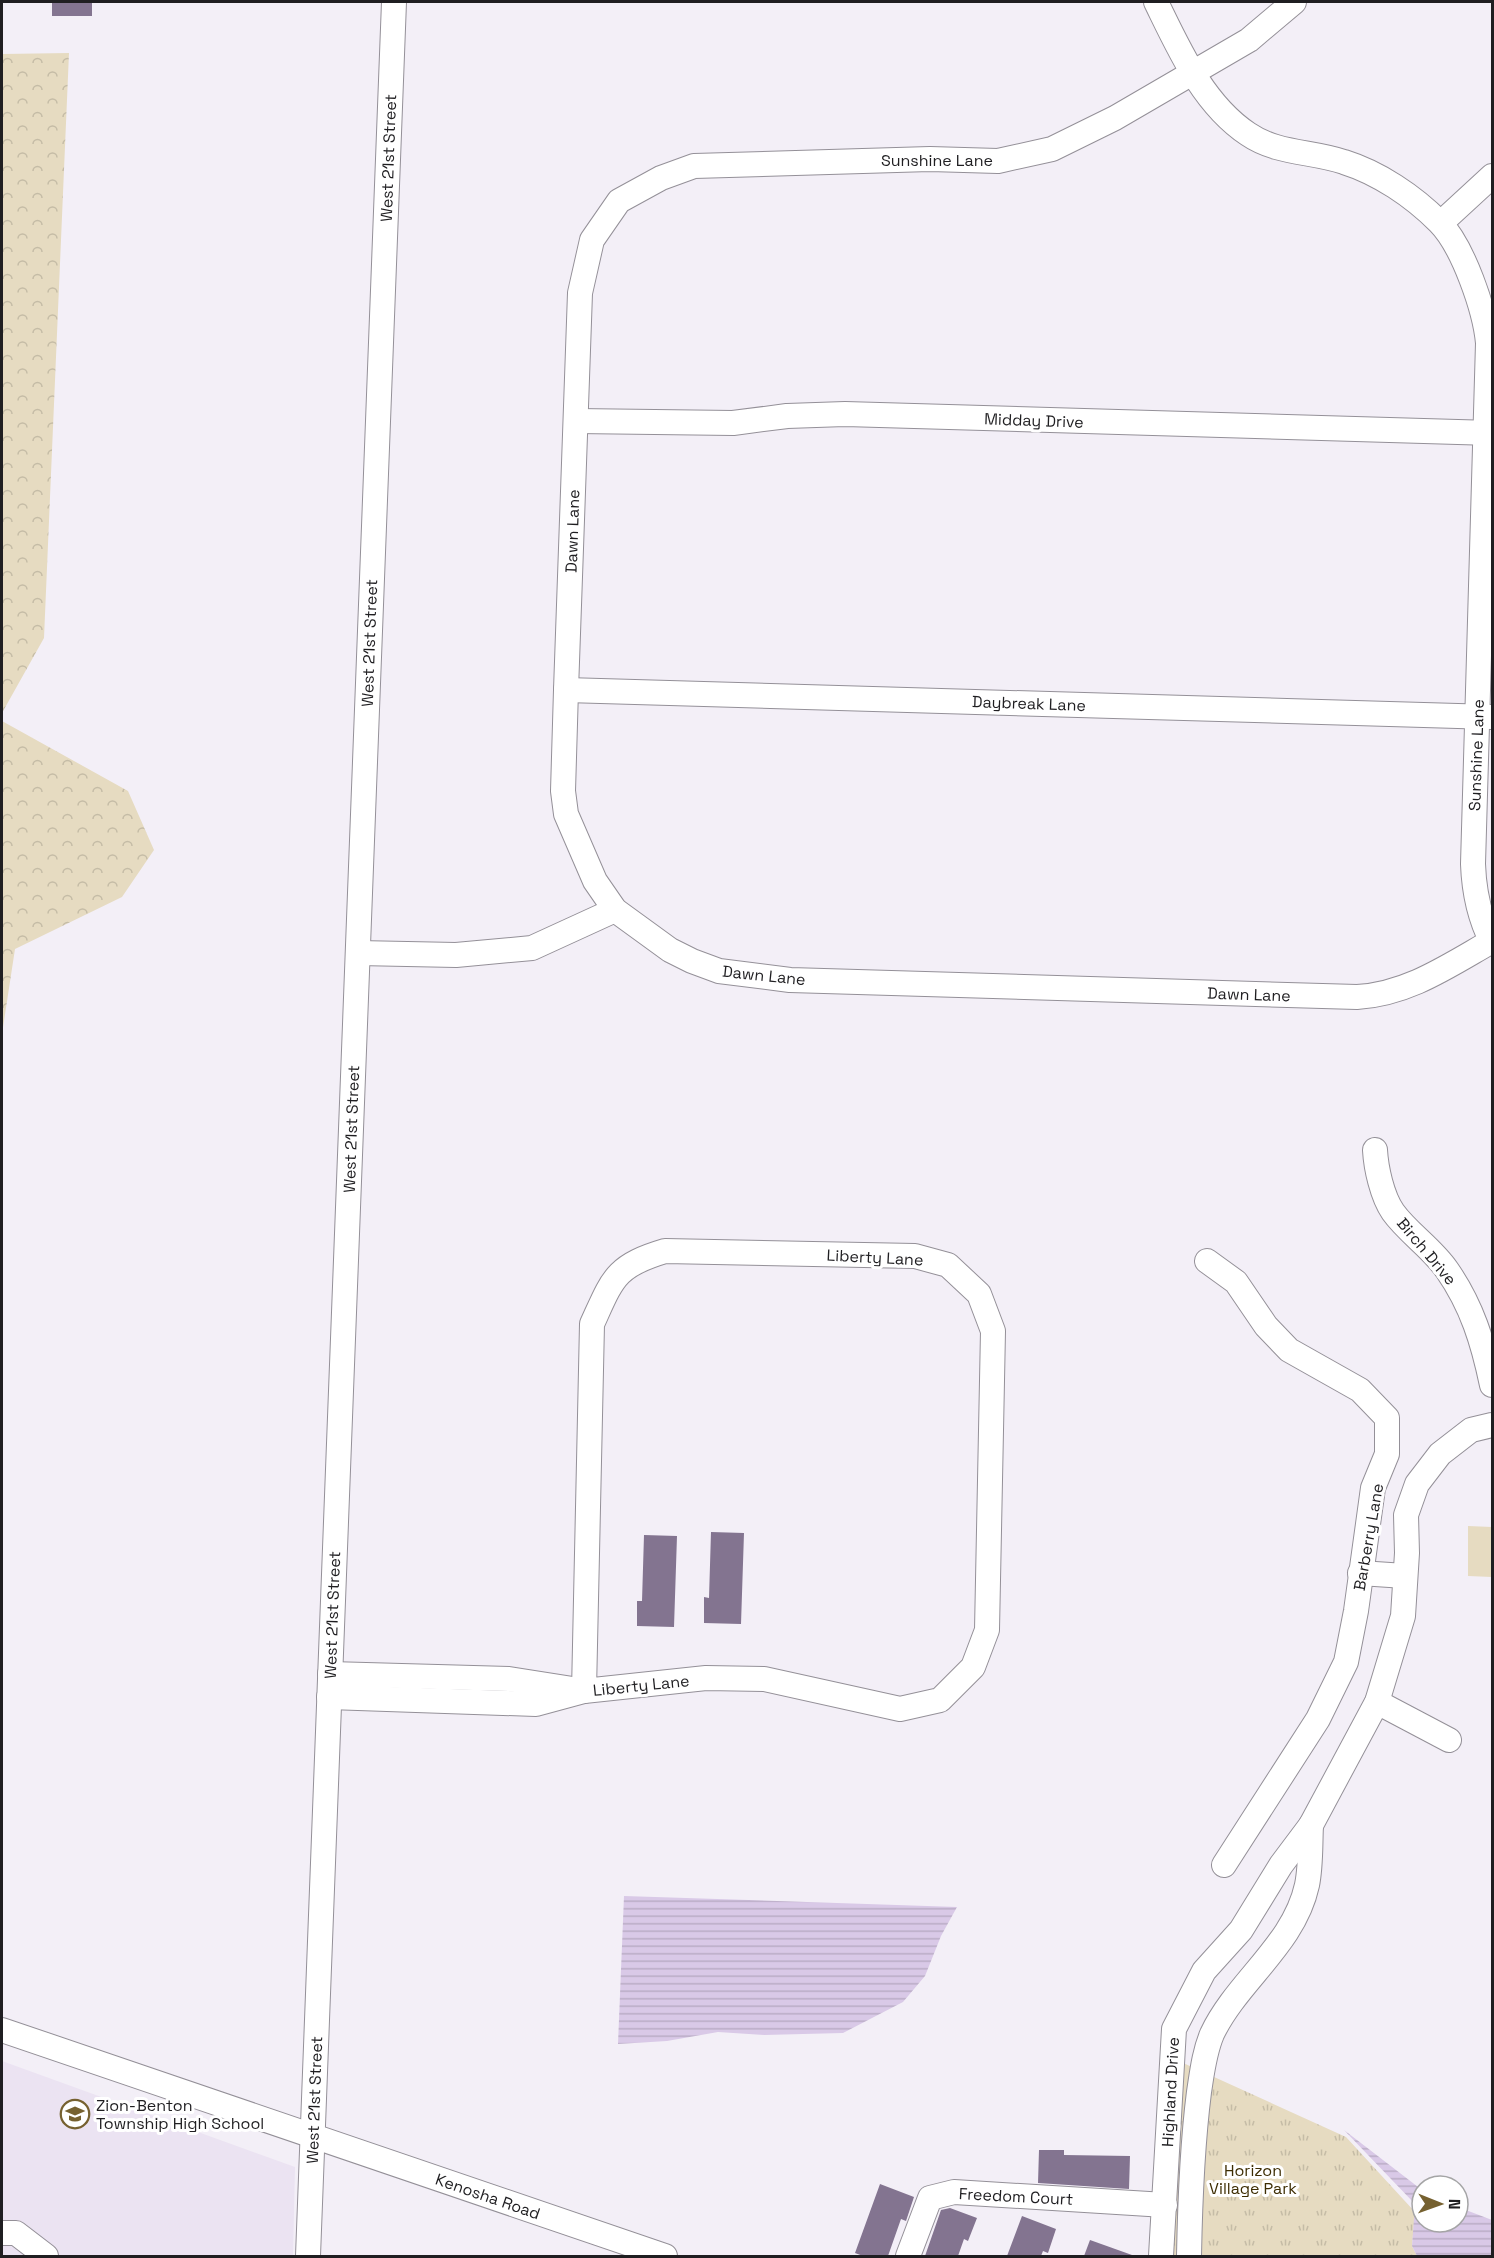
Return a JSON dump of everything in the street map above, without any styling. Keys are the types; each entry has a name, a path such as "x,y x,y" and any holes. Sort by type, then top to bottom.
{"street":[{"name":"West 21st Street","path":"308,2256 394,2"},
{"name":"Sunshine Lane","path":"1156,2 1215,106 1249,135 1287,152 1343,162 1377,176 1406,194 1441,223 1466,266 1487,328 1489,433 1485,717 1474,890 1482,920 1492,942"},
{"name":"Sunshine Lane","path":"592,240 612,194 694,166 930,159 998,161 1052,149 1115,118 1249,40 1294,2"},
{"path":"1441,223 1492,176"},
{"name":"Dawn Lane","path":"592,240 580,293 563,791 566,814 596,881 615,910 670,950 692,961 718,971 790,980 1357,997 1380,995 1415,985 1492,942"},
{"name":"Midday Drive","path":"576,421 733,423 788,416 845,414 1489,433"},
{"name":"Daybreak Lane","path":"566,690 1485,717"},
{"path":"358,953 456,956 532,948 615,910"},
{"name":"Birch Drive","path":"1375,1150 1376,1166 1392,1210 1445,1267 1469,1305 1483,1341 1492,1385"},
{"name":"Liberty Lane","path":"329,1686 508,1679 584,1691 706,1678 764,1678 900,1709 940,1700 972,1667 987,1630 993,1331 979,1294 948,1264 915,1256 665,1251 635,1260 612,1279 592,1324 584,1691"},
{"name":"Barberry Lane","path":"1207,1261 1236,1282 1266,1326 1289,1350 1360,1390 1387,1418 1387,1454 1373,1488 1356,1611 1346,1662 1318,1719 1224,1865"},
{"name":"Highland Drive","path":"1161,2256 1169,2074 1174,2029 1204,1971 1241,1930 1281,1865 1311,1825 1377,1702 1402,1616 1406,1515 1417,1484 1440,1454 1471,1430 1492,1425"},
{"path":"1360,1573 1405,1576"},
{"path":"1377,1702 1449,1740"},
{"name":"Highland Drive","path":"1189,2256 1194,2128 1204,2056 1212,2034 1275,1948 1298,1912 1307,1884 1311,1825"},
{"name":"Kenosha Road","path":"2,2030 665,2256"},
{"name":"Freedom Court","path":"908,2256 930,2198 954,2192 1165,2205"},
{"path":"2,2233 16,2233 46,2256"}],"shaded area":[{"path":"624,1896 957,1907 941,1936 925,1976 903,2002 843,2033 764,2035 718,2032 667,2041 618,2044"},
{"name":"Zion-Benton Township High School","path":"2,2061 295,2167 293,2256 2,2256"},
{"path":"1344,2130 1410,2181 1410,2199"},
{"path":"1470,2212 1492,2220 1492,2256 1417,2256 1412,2246 1413,2234 1470,2234"}],"green space":[{"path":"69,53 44,638 2,713 2,54"},
{"path":"2,721 128,791 154,850 122,897 15,949 2,1034"},
{"path":"1468,1526 1492,1527 1492,1577 1468,1576"},
{"name":"Horizon Village Park","path":"1181,2062 1346,2137 1410,2207 1410,2234 1413,2234 1412,2246 1417,2256 1171,2256"}],"building":[{"path":"52,2 92,2 92,16 52,16"},
{"path":"711,1532 744,1533 741,1624 704,1623 704,1597 709,1598"},
{"path":"644,1535 677,1536 674,1627 637,1626 637,1601 642,1601"},
{"path":"1039,2150 1064,2150 1064,2155 1130,2156 1129,2189 1038,2183"},
{"path":"880,2184 914,2197 906,2221 901,2219 888,2256 863,2256 855,2253"},
{"path":"950,2208 977,2218 968,2241 964,2239 958,2256 925,2256 941,2210"},
{"path":"1022,2216 1056,2229 1048,2253 1043,2251 1041,2256 1007,2256"},
{"path":"1090,2240 1132,2255 1084,2256"}],"place":[{"name":"Zion-Benton Township High School","path":"75,2114"}]}
